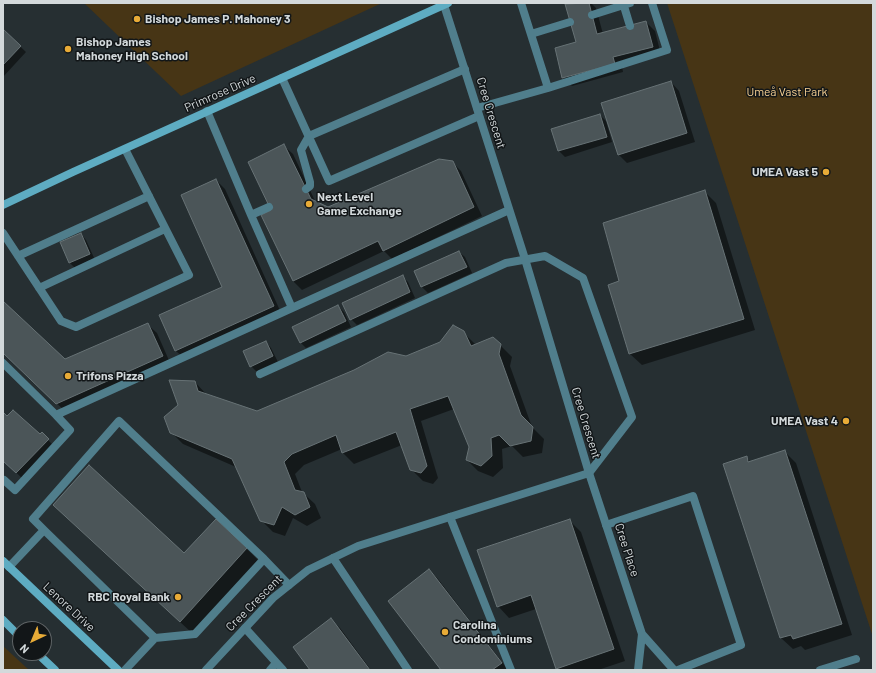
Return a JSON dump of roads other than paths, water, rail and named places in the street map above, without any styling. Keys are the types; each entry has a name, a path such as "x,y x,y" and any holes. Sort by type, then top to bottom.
{"street":[{"path":"521,3 548,88"},
{"path":"282,78 329,181 478,112 639,54 667,50 652,3"},
{"name":"Cree Crescent","path":"206,670 273,598 308,570 358,546 588,473 525,258 478,112 446,4"},
{"name":"Primrose Drive","path":"3,205 207,111 446,4"},
{"path":"592,15 626,4 630,26"},
{"path":"531,34 570,22"},
{"path":"306,189 310,186 310,182 301,150 309,136 465,69"},
{"path":"207,111 292,308"},
{"path":"3,233 61,321 76,327 189,276 125,149"},
{"path":"18,256 149,196"},
{"path":"251,215 269,206"},
{"path":"56,415 509,210"},
{"path":"39,288 165,229"},
{"path":"260,374 506,263 525,258 545,256 583,278 632,417 588,473"},
{"path":"3,363 70,430 15,490 3,480"},
{"path":"155,638 33,519 118,421 264,559 289,585"},
{"name":"Cree Place","path":"588,473 642,634 674,670"},
{"path":"606,525 693,496 741,645 678,670"},
{"path":"450,517 510,670"},
{"path":"6,564 44,530"},
{"path":"333,558 408,670"},
{"path":"125,670 155,638 195,634 264,559"},
{"name":"Lenore Drive","path":"6,564 118,670"},
{"path":"3,620 12,628"},
{"path":"245,628 283,670"},
{"name":"Cree Place","path":"638,670 642,634"},
{"path":"820,670 856,659"},
{"path":"45,661 55,670"},
{"path":"270,670 276,663"}],"place":[{"name":"Bishop James P. Mahoney 3","path":"137,19"},
{"name":"Bishop James Mahoney High School","path":"68,49"},
{"name":"UMEA Vast 5","path":"826,172"},
{"name":"Next Level Game Exchange","path":"309,204"},
{"name":"Trifons Pizza","path":"68,376"},
{"name":"UMEA Vast 4","path":"846,421"},
{"name":"RBC Royal Bank","path":"178,597"},
{"name":"Carolina Condominiums","path":"445,632"}],"park label":[{"name":"Umeå Vast Park","path":"787,92"}]}
